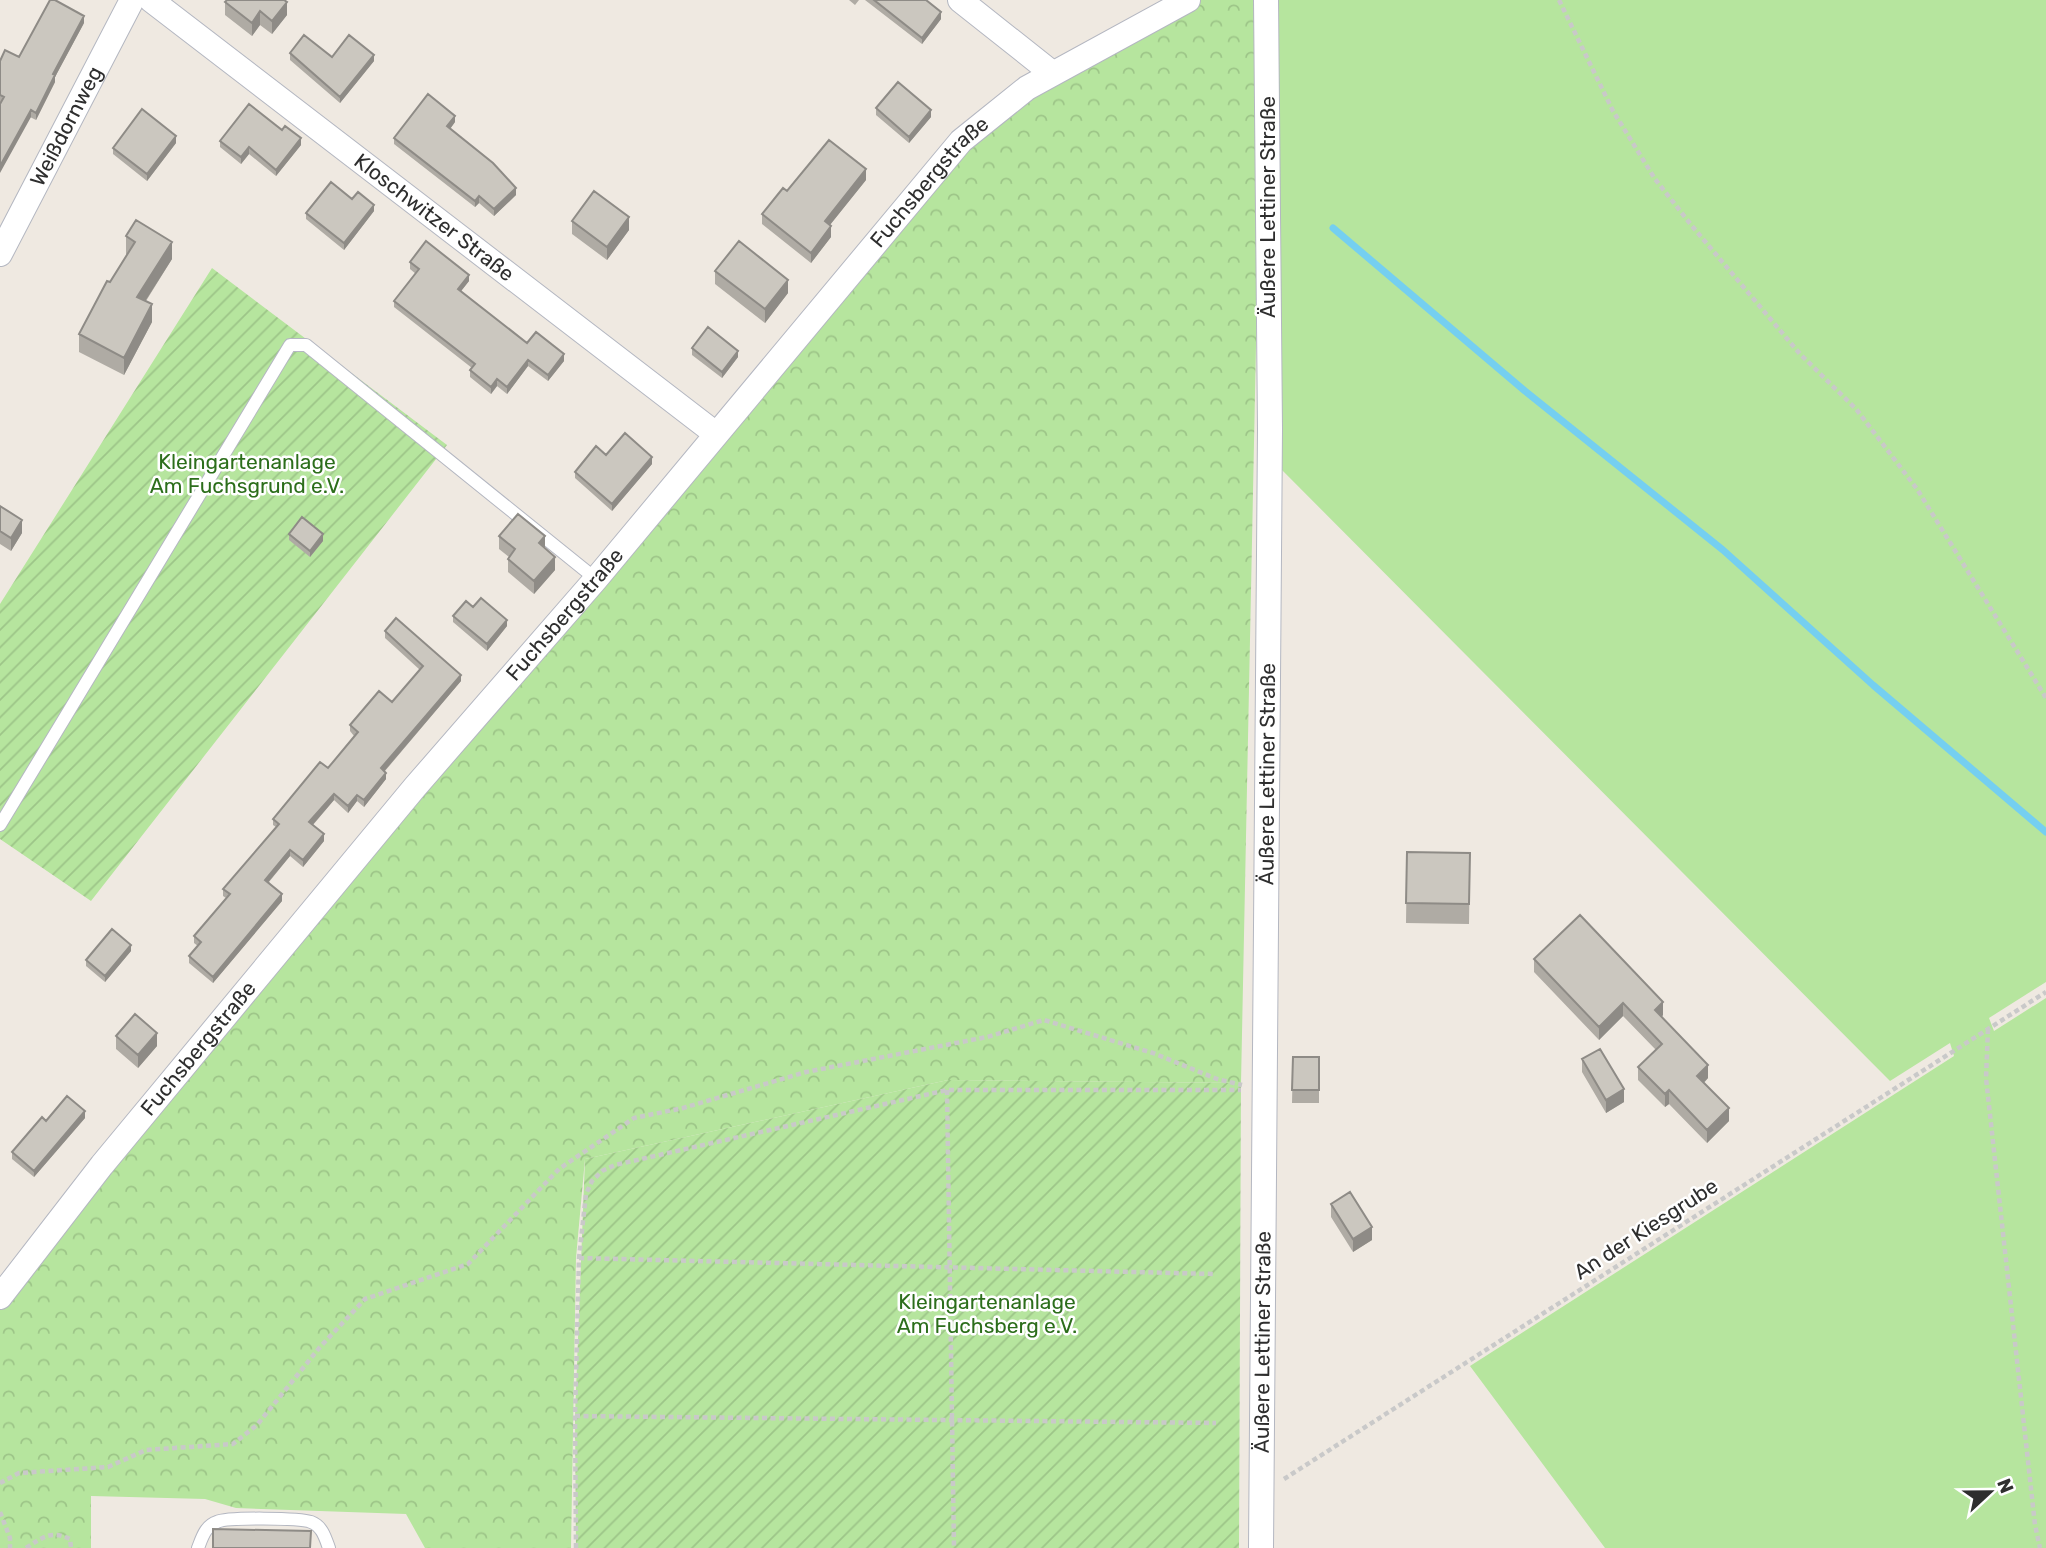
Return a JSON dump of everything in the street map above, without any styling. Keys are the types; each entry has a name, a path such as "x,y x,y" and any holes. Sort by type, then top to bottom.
{"street":[{"name":"Weißdornweg","path":"0,254 132,0"},
{"name":"Kloschwitzer Straße","path":"151,0 716,434"},
{"path":"960,0 1052,73"},
{"name":"Fuchsbergstraße","path":"0,1297 102,1165 415,787 596,579 961,141 1027,88 1188,0"},
{"name":"Äußere Lettiner Straße","path":"1261,1548 1270,441 1266,0"}],"lane":[{"path":"0,825 290,345 306,345 596,579"},
{"path":"198,1548 206,1529 217,1522 234,1518 310,1522 324,1532 329,1548"}],"path":[{"path":"1559,0 1612,111 1655,179 1800,354 1856,409 1917,489 2046,698"},
{"name":"An der Kiesgrube","path":"1263,1493 2046,992"},
{"path":"0,1483 19,1473 108,1467 146,1450 233,1444 257,1426 320,1347 365,1298 468,1264 559,1169 634,1118 683,1108 806,1072 988,1037 1045,1020 1153,1053 1217,1079 1264,1091"},
{"path":"1988,1029 1986,1078 2035,1525 2040,1548"},
{"path":"947,1090 954,1548"},
{"path":"576,1548 575,1416 579,1258 586,1194 592,1181 602,1171 615,1165 947,1090 1264,1091"},
{"path":"579,1258 1213,1274"},
{"path":"575,1416 1216,1423"},
{"path":"0,1512 10,1538 10,1548"},
{"path":"26,1548 43,1537 58,1533 70,1539 71,1548"}],"green space":[{"path":"1195,0 1263,0 1241,1083 948,1080 585,1159 576,1258 571,1548 425,1548 406,1514 236,1508 205,1499 91,1496 91,1548 0,1548 0,1298 961,141"},
{"path":"1267,0 2046,0 2046,982 1989,1018 1994,1031 2046,998 2046,1548 1605,1548 1470,1366 1954,1056 1950,1043 1890,1081 1275,463"},
{"name":"Kleingartenanlage Am Fuchsgrund e.V.","path":"212,268 447,445 91,901 0,839 0,604"},
{"name":"Kleingartenanlage Am Fuchsberg e.V.","path":"948,1080 1241,1083 1239,1548 576,1548 575,1416 585,1159"}],"building":[{"path":"50,0 55,0 84,16 36,113 31,110 0,166 0,104 4,97 0,95 0,61 5,50 19,57"},
{"path":"874,0 926,0 941,12 922,38"},
{"path":"225,2 287,2 272,21 260,11 252,23"},
{"path":"304,35 332,57 349,35 374,55 340,97 290,53"},
{"path":"898,82 931,110 909,137 876,108"},
{"path":"428,94 455,116 447,126 493,163 516,188 494,209 479,196 475,201 394,138"},
{"path":"249,104 282,130 285,126 301,138 276,170 249,147 241,157 220,141"},
{"path":"142,109 176,136 147,174 113,148"},
{"path":"829,140 866,169 825,221 831,226 811,253 762,214 783,188 787,191"},
{"path":"331,182 352,199 358,192 374,205 344,243 306,213"},
{"path":"594,191 629,217 607,247 572,221"},
{"path":"136,220 172,242 137,297 152,304 124,358 79,334 107,281 110,282 135,242 126,236"},
{"path":"426,241 469,275 458,289 527,343 536,332 564,354 548,375 528,360 507,387 497,379 491,387 470,370 475,364 394,301 419,269 410,262"},
{"path":"739,241 788,280 765,309 715,271"},
{"path":"708,327 738,351 722,372 692,348"},
{"path":"625,433 652,457 612,504 575,472 596,446 606,455"},
{"path":"0,506 22,520 11,538 0,531"},
{"path":"518,514 545,536 539,543 555,557 534,581 508,559 515,549 499,536"},
{"path":"302,517 323,534 310,551 289,534"},
{"path":"481,598 507,620 487,644 453,616 466,601 473,607"},
{"path":"396,618 461,675 381,768 386,773 364,800 357,795 348,806 334,794 309,822 324,834 303,860 290,850 265,880 282,894 213,977 189,956 201,942 194,936 230,894 223,889 279,824 273,819 320,762 328,768 358,732 350,725 379,691 392,702 423,666 385,631"},
{"path":"1407,852 1470,853 1469,904 1406,903"},
{"path":"1580,915 1663,1002 1655,1010 1708,1065 1697,1076 1729,1108 1707,1130 1669,1090 1665,1094 1638,1067 1662,1044 1623,1003 1599,1027 1534,959"},
{"path":"112,929 131,945 105,976 86,960"},
{"path":"135,1014 157,1033 138,1055 116,1036"},
{"path":"1600,1049 1624,1089 1606,1100 1582,1059"},
{"path":"1293,1057 1319,1057 1319,1090 1292,1090"},
{"path":"67,1096 85,1111 34,1171 12,1152 42,1117 46,1121"},
{"path":"1350,1192 1372,1227 1353,1239 1331,1204"},
{"path":"213,1529 311,1531 310,1548 213,1548"}],"waterway":[{"path":"1333,228 1525,391 1723,550 1873,685 2046,832"}]}
